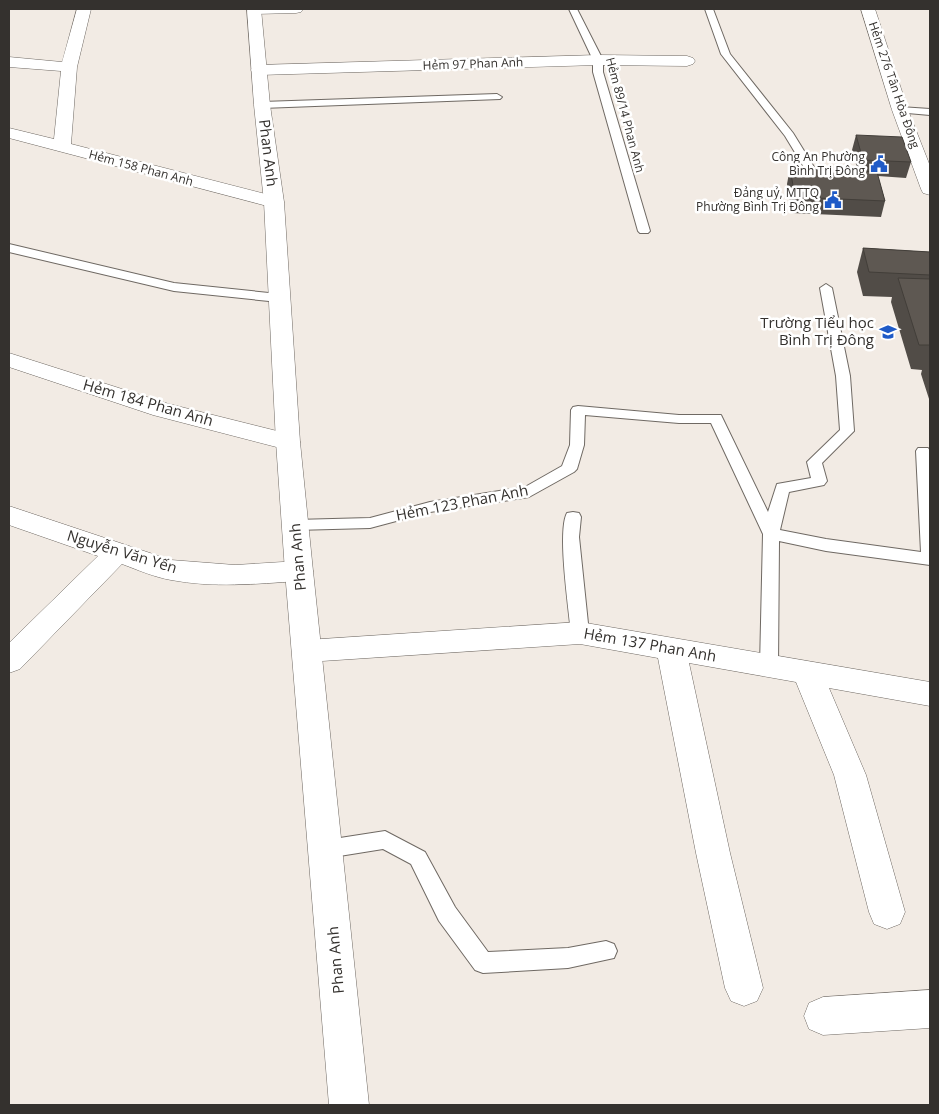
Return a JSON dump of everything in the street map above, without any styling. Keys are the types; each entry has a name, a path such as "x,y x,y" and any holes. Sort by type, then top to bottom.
{"street":[{"path":"62,147 69,68 84,9"},
{"path":"254,9 296,9"},
{"name":"Phan Anh","path":"254,9 262,105 274,202 288,442 295,525 349,1105"},
{"name":"Hẻm 276 Tân Hòa Đông","path":"868,9 900,110 930,189"},
{"name":"Hẻm 97 Phan Anh","path":"259,70 598,60 687,61"},
{"path":"9,62 69,68"},
{"name":"Hẻm 158 Phan Anh","path":"9,133 274,202"},
{"name":"Hẻm 184 Phan Anh","path":"9,360 161,410 288,442"},
{"name":"Nguyễn Văn Yến","path":"9,515 169,570 235,575 299,571"},
{"path":"9,661 117,553"},
{"name":"Hẻm 137 Phan Anh","path":"307,651 580,633 930,694"},
{"path":"671,648 713,853 744,988"},
{"path":"807,673 850,775 887,912"},
{"path":"823,1016 930,1009"}],"lane":[{"name":"Hẻm 89/14 Phan Anh","path":"573,9 598,60 598,72 644,231"},
{"path":"709,9 726,54 789,135 809,166"},
{"path":"262,105 497,98"},
{"path":"900,110 930,112"},
{"path":"9,248 174,287 279,298"},
{"path":"769,666 771,534 782,488 819,481 814,462 847,432 843,376 826,288"},
{"name":"Hẻm 123 Phan Anh","path":"295,525 370,523 430,507 529,492 569,469 577,445 578,410 679,419 716,418 771,534"},
{"path":"771,534 826,546 930,559 923,451"},
{"path":"573,517 571,537 580,633"},
{"path":"326,849 384,840 418,858 447,914 483,963 568,958 606,951"}],"building":[{"path":"856,135 902,137 911,162 863,160"},
{"path":"790,168 877,172 885,201 795,197"},
{"path":"863,248 930,252 930,275 869,272"},
{"path":"898,278 930,279 930,345 919,345"}],"place":[{"name":"Công An Phường Bình Trị Đông","path":"879,164"},
{"name":"Đảng uỷ, MTTQ Phường Bình Trị Đông","path":"833,200"},
{"name":"Trường Tiểu học Bình Trị Đông","path":"888,332"}]}
